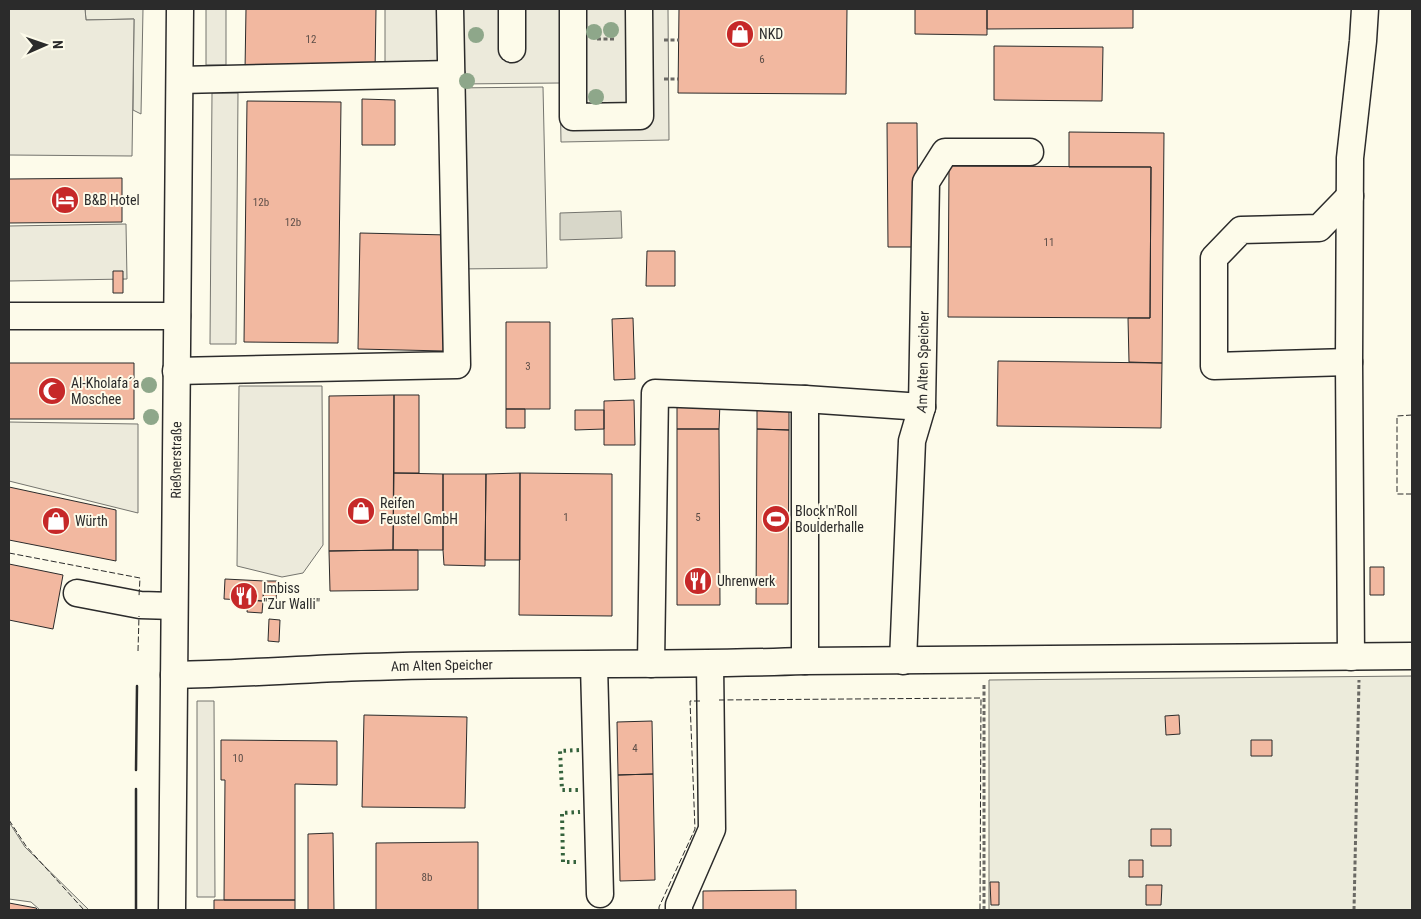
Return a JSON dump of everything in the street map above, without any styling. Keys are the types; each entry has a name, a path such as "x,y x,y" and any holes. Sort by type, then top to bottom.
{"street":[{"name":"Rießnerstraße","path":"172,910 180,9"},
{"path":"176,371 457,365 450,9"},
{"path":"512,9 512,49"},
{"path":"574,9 573,117 640,116 638,9"},
{"path":"1355,657 1349,362 1350,158 1365,9"},
{"path":"180,80 451,74"},
{"name":"Am Alten Speicher","path":"903,661 912,441 922,407 926,182 945,152 1030,152"},
{"path":"1349,362 1214,366 1214,258 1242,230 1319,228 1350,196"},
{"path":"9,316 177,316"},
{"path":"651,664 655,393 804,399 922,407"},
{"path":"804,399 805,660"},
{"path":"77,593 140,605 174,606"},
{"name":"Am Alten Speicher","path":"174,675 366,667 710,664 805,660 903,661 1412,656"},
{"path":"679,910 679,905 712,829 710,664"},
{"path":"594,665 600,894"}],"path":[{"path":"1354,910 1355,657"},
{"path":"984,660 984,910"}],"shaded area":[{"path":"9,9 85,9 86,20 134,19 132,156 9,155"},
{"path":"85,9 143,9 141,114 133,110 134,19 86,20"},
{"path":"206,9 226,9 226,65 206,65"},
{"path":"385,9 438,9 439,68 385,68"},
{"path":"459,9 668,9 669,140 561,142 560,83 459,84"},
{"path":"543,87 547,268 456,269 452,88"},
{"path":"212,93 238,93 236,344 210,344"},
{"path":"621,211 622,238 560,240 560,213"},
{"path":"126,224 127,279 9,281 9,226"},
{"path":"239,386 322,386 323,545 303,573 282,577 237,566"},
{"path":"9,422 138,424 138,513 9,481"},
{"path":"1412,676 1412,910 989,910 989,680"},
{"path":"197,701 214,701 215,897 197,897"},
{"path":"9,822 25,847 89,910 40,910 31,902 9,899"}],"building":[{"path":"246,9 376,9 375,72 245,70"},
{"path":"679,9 847,9 846,94 678,93"},
{"path":"915,9 987,9 987,35 915,34"},
{"path":"987,9 1133,9 1133,28 987,29"},
{"path":"994,46 1103,47 1102,101 994,100"},
{"path":"362,99 395,100 395,145 362,145"},
{"path":"247,101 341,102 338,343 244,342"},
{"path":"887,123 917,123 918,247 888,247"},
{"path":"1069,132 1164,133 1162,363 1129,362 1128,318 1150,318 1151,167 1069,167"},
{"path":"949,166 1151,167 1150,318 948,317"},
{"name":"B&B Hotel","path":"122,178 122,222 9,223 9,179"},
{"path":"360,233 448,235 445,351 358,349"},
{"path":"647,251 675,251 675,286 646,286"},
{"path":"113,271 123,271 123,293 113,293"},
{"path":"633,318 635,379 614,380 612,319"},
{"path":"506,322 550,322 550,409 506,409"},
{"path":"998,361 1162,363 1161,428 997,426"},
{"path":"9,363 134,363 134,419 9,419"},
{"name":"Reifen Feustel GmbH","path":"394,395 393,550 329,551 329,396"},
{"path":"394,395 419,395 419,473 394,473"},
{"path":"634,400 635,445 604,445 604,401"},
{"path":"677,402 720,402 719,429 677,429"},
{"path":"506,409 525,409 525,428 506,428"},
{"path":"757,409 789,409 789,430 757,429"},
{"path":"575,410 604,410 604,429 575,430"},
{"path":"677,429 719,429 720,605 677,605"},
{"path":"757,429 789,430 788,604 756,604"},
{"path":"394,473 443,474 443,550 393,550"},
{"path":"520,473 612,474 612,616 519,615"},
{"path":"520,473 520,560 485,560 486,474"},
{"path":"443,474 486,474 485,566 444,565"},
{"path":"9,487 116,510 116,561 9,540"},
{"path":"418,550 418,590 330,591 329,551"},
{"path":"9,564 63,575 53,629 9,620"},
{"path":"1370,567 1384,567 1384,595 1370,595"},
{"path":"225,579 264,581 263,601 224,599"},
{"path":"264,581 277,581 276,601 263,601"},
{"path":"248,600 263,601 262,613 247,612"},
{"path":"269,619 280,620 279,642 268,641"},
{"path":"364,715 467,717 465,808 362,807"},
{"path":"1179,715 1180,734 1166,735 1165,716"},
{"path":"652,721 653,774 618,775 617,722"},
{"path":"221,740 337,741 337,785 295,784 295,900 224,900 225,780 221,780"},
{"path":"1251,740 1272,740 1272,756 1251,756"},
{"path":"653,774 655,880 620,881 618,775"},
{"path":"1151,829 1171,829 1171,846 1151,846"},
{"path":"333,833 334,910 308,910 308,834"},
{"path":"478,842 478,910 376,910 376,843"},
{"path":"1129,860 1143,860 1143,877 1129,877"},
{"path":"990,882 999,882 999,905 991,905"},
{"path":"1146,885 1162,885 1161,905 1146,905"},
{"path":"796,890 796,910 703,910 703,891"},
{"path":"214,900 295,900 295,910 214,910"},
{"path":"9,903 36,908 38,910 9,910"}],"hedge":[{"path":"579,750 560,751 562,790 579,790"},
{"path":"576,862 563,862 562,813 580,812"}],"fence":[{"path":"1412,415 1397,416 1397,494 1412,494"},
{"path":"9,553 140,578 139,596"},
{"path":"138,651 139,616"},
{"path":"719,700 981,698 980,910"},
{"path":"659,910 695,829 690,701 702,701"},
{"path":"9,820 26,846 84,910"}],"wall":[{"path":"136,770 137,686"},
{"path":"136,789 136,910"}],"place":[{"name":"NKD","path":"740,34"},
{"name":"B&B Hotel","path":"65,200"},
{"name":"Al-Kholafa´a Moschee","path":"52,391"},
{"name":"Reifen Feustel GmbH","path":"361,511"},
{"name":"Block'n'Roll Boulderhalle","path":"776,519"},
{"name":"Würth","path":"56,521"},
{"name":"Uhrenwerk","path":"698,581"},
{"name":"Imbiss \"Zur Walli\"","path":"244,596"}]}
